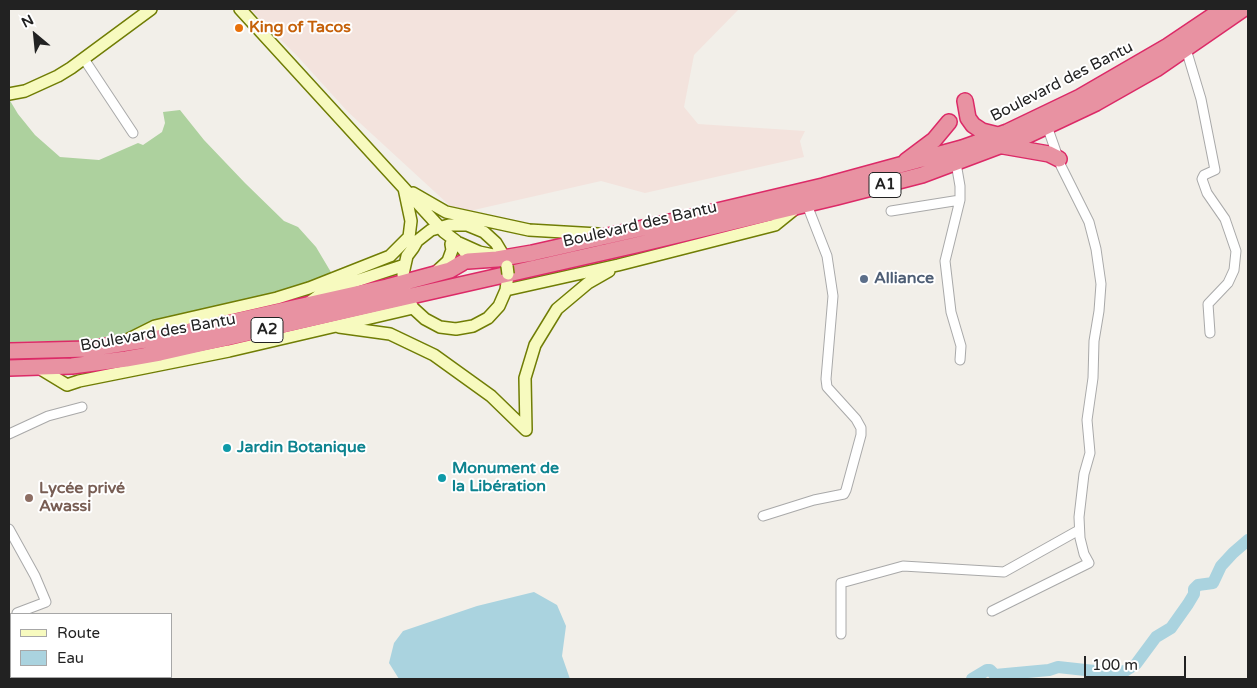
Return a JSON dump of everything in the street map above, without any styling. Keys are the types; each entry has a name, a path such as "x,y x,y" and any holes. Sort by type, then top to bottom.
{"highway":[{"name":"Boulevard des Bantu","path":"9,351 70,350 115,346 186,333 306,306 408,295 432,275 450,270 503,269 532,253 615,242 803,205 922,175 956,163 1000,141 1168,46 1223,9"},
{"name":"Boulevard des Bantu","path":"9,370 72,366 136,358 352,310 503,269 615,242 776,198 1000,141 1047,126 1119,91 1186,49 1243,9"},
{"path":"964,101 968,118 972,125 982,132 1000,141 1049,154 1059,159"},
{"path":"900,166 934,140 949,122"},
{"path":"408,295 458,280 467,270 501,272 604,250 615,242"}],"main road":[{"path":"240,9 454,243 467,270"},
{"path":"9,94 45,84 84,59 148,10"},
{"path":"404,188 446,212 528,230 615,242"},
{"path":"404,188 411,221 409,237"},
{"path":"506,290 618,265 775,225 803,205"},
{"path":"115,346 155,326 277,298 309,288 390,256 409,237 439,226 449,225 467,225 484,232 496,243 503,269 506,290 499,306 488,318 473,326 456,329 440,327 425,320 408,295 403,274 407,256 417,241 432,230 439,226 456,214"},
{"path":"454,243 484,254 532,253"},
{"path":"432,275 448,261 454,243"},
{"path":"306,306 329,288 405,265"},
{"path":"333,326 390,334 434,355 491,396 526,430 525,378 535,345 557,309 588,283 618,265"},
{"path":"32,368 67,385 229,351 333,326 408,295"}],"street":[{"path":"1186,49 1201,99 1215,170 1204,175 1202,179 1209,198 1225,219 1236,251 1234,270 1228,284 1208,304 1210,333"},
{"path":"84,59 133,133"},
{"path":"992,611 1089,564 1084,554 1079,530 1084,479 1090,453 1087,420 1094,378 1094,341 1101,284 1096,249 1089,222 1059,159 1047,126"},
{"path":"956,163 960,186 960,200 945,261 951,312 962,346 960,360"},
{"path":"892,211 960,200"},
{"path":"763,516 814,500 844,494 861,435 856,419 827,386 833,296 827,256 803,205"},
{"path":"9,434 48,416 82,407"},
{"path":"9,529 35,576 46,602 17,613"},
{"path":"841,634 841,583 903,566 1004,572 1079,530"}],"shaded area":[{"path":"250,9 739,9 694,55 684,107 698,124 805,131 800,141 804,157 645,193 601,181 452,215 448,204 348,112 299,58"}],"green space":[{"path":"9,99 35,135 60,157 99,160 138,143 143,145 162,132 165,123 163,112 180,110 204,140 245,183 284,221 298,227 316,247 341,289 130,336 82,341 9,342"}],"water":[{"path":"534,592 557,605 566,626 562,656 570,679 399,679 389,663 394,643 403,631 477,606"}],"waterway":[{"path":"972,679 987,670 990,670 995,675 1049,670 1058,667 1113,673 1125,671 1136,664 1156,637 1171,628 1194,594 1194,589 1198,585 1213,583 1221,566 1248,540"}],"place":[{"name":"King of Tacos","path":"239,28"},
{"name":"Alliance","path":"864,279"},
{"name":"Jardin Botanique","path":"227,448"},
{"name":"Monument de la Libération","path":"442,478"},
{"name":"Lycée privé Awassi","path":"29,498"}]}
